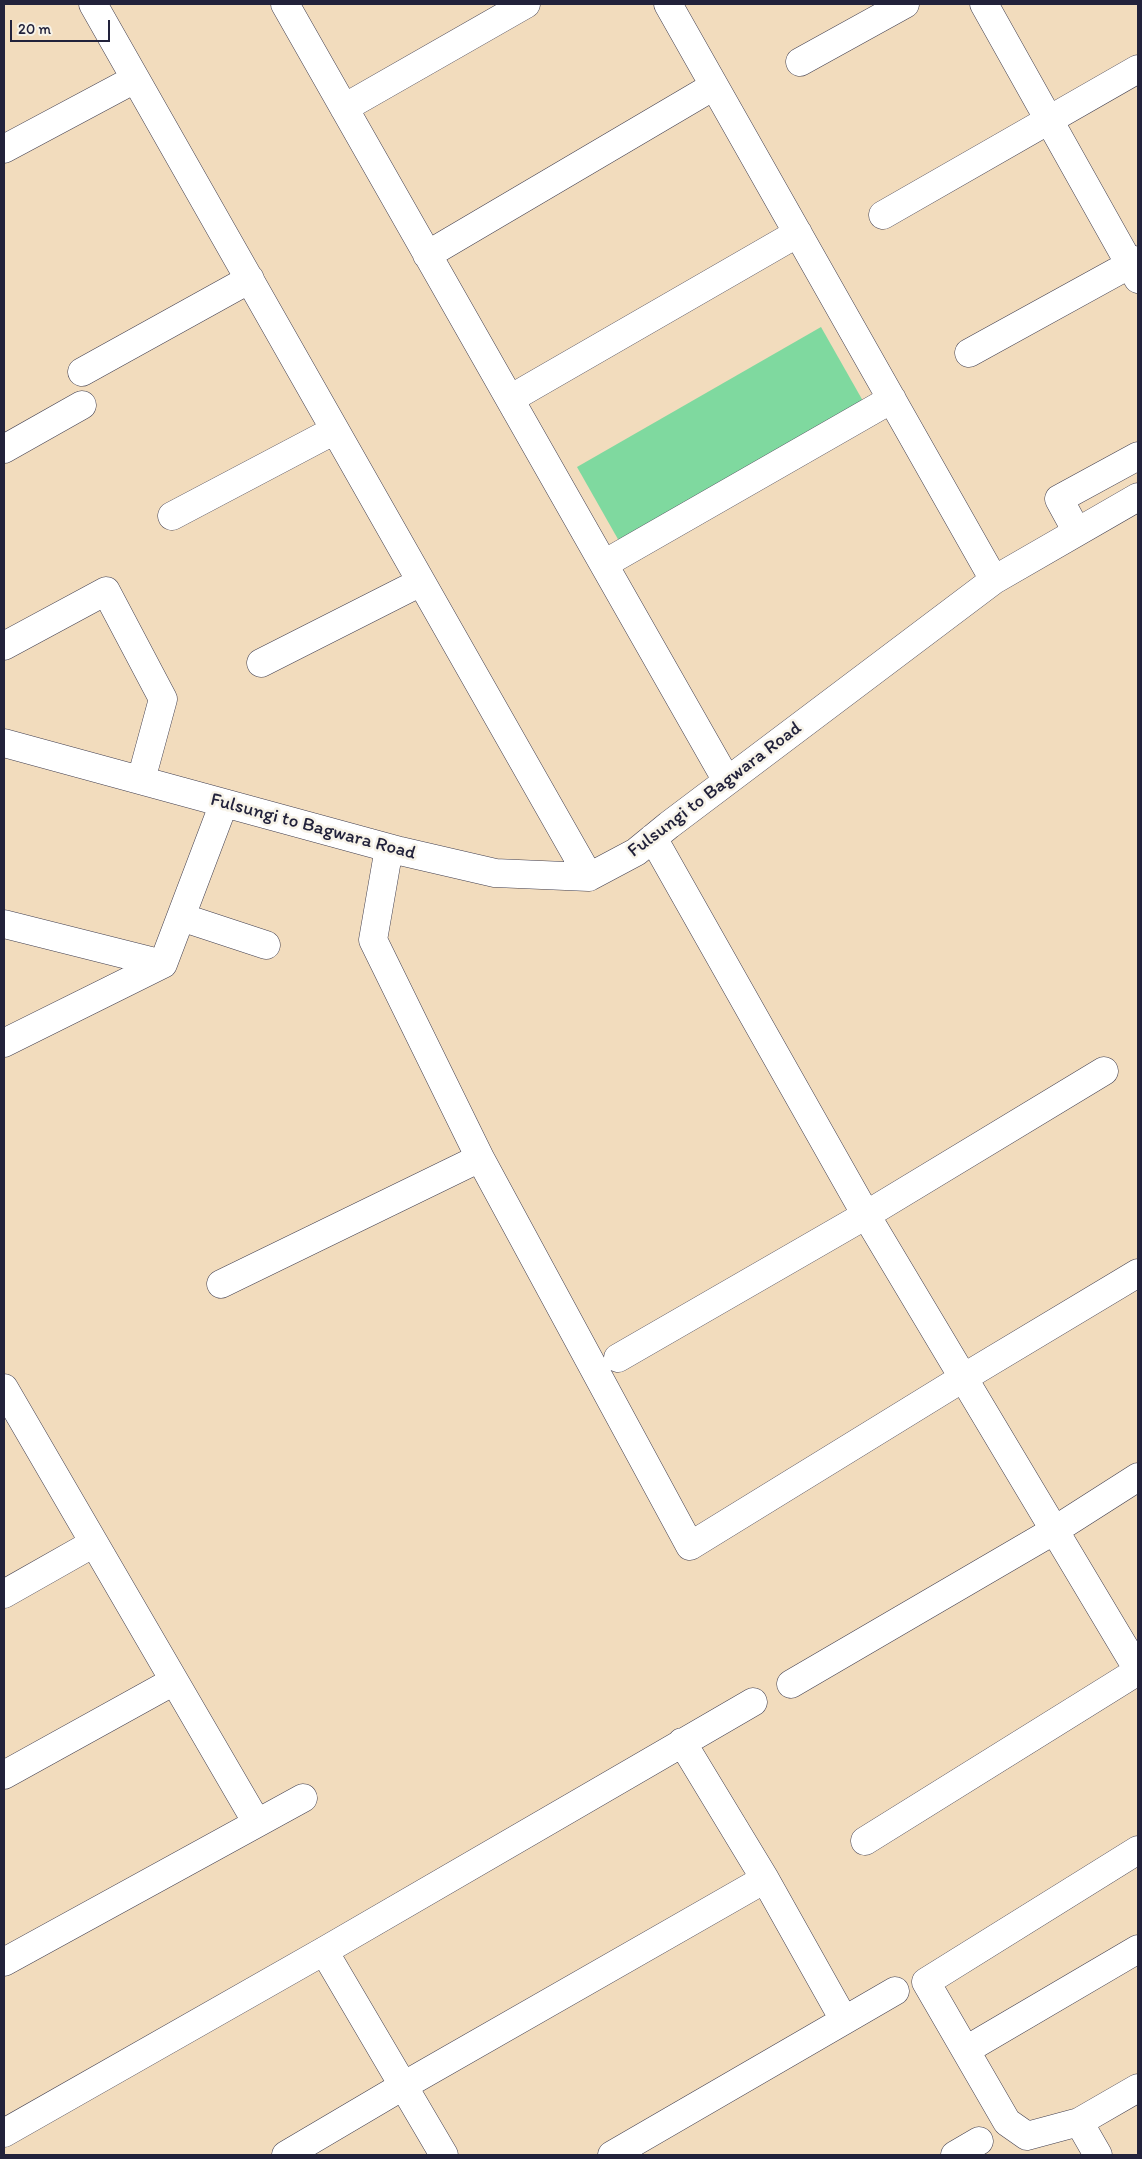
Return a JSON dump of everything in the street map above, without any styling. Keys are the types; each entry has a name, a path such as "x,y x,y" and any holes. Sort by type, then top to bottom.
{"street":[{"path":"93,4 589,877"},
{"path":"285,4 727,781"},
{"path":"344,108 526,4"},
{"path":"668,4 994,580"},
{"path":"800,62 904,4"},
{"path":"969,353 1136,268 984,4"},
{"path":"883,215 1138,69"},
{"path":"4,149 135,79"},
{"path":"427,255 714,86"},
{"path":"510,399 798,233"},
{"path":"82,372 250,279"},
{"path":"604,564 892,399"},
{"path":"4,449 82,405"},
{"path":"172,516 335,430"},
{"path":"1077,532 1059,500 1138,456"},
{"name":"Fulsungi to Bagwara Road","path":"4,743 389,848 496,872 589,877 636,852 994,580 1138,497"},
{"path":"261,663 421,582"},
{"path":"4,646 106,591 163,699 141,780"},
{"path":"4,1043 163,964 224,803"},
{"path":"653,838 866,1215 1138,1671 865,1841"},
{"path":"389,848 373,940 480,1158 690,1546 1138,1273"},
{"path":"181,917 266,946"},
{"path":"4,924 163,964"},
{"path":"618,1358 866,1215 1104,1071"},
{"path":"221,1284 480,1158"},
{"path":"4,1389 257,1823"},
{"path":"791,1684 1054,1530 1138,1477"},
{"path":"4,1594 94,1543"},
{"path":"4,1775 174,1680"},
{"path":"4,2133 324,1951 753,1702"},
{"path":"682,1742 765,1879 844,2020"},
{"path":"4,1962 303,1798"},
{"path":"1138,1850 926,1982 1007,2122 1027,2136 1079,2122 1138,2088"},
{"path":"286,2155 765,1879"},
{"path":"966,2050 1138,1949"},
{"path":"324,1951 444,2155"},
{"path":"612,2155 895,1991"},
{"path":"1079,2122 1098,2155"},
{"path":"955,2155 979,2141"}],"green space":[{"path":"821,327 863,401 619,541 577,467"}]}
